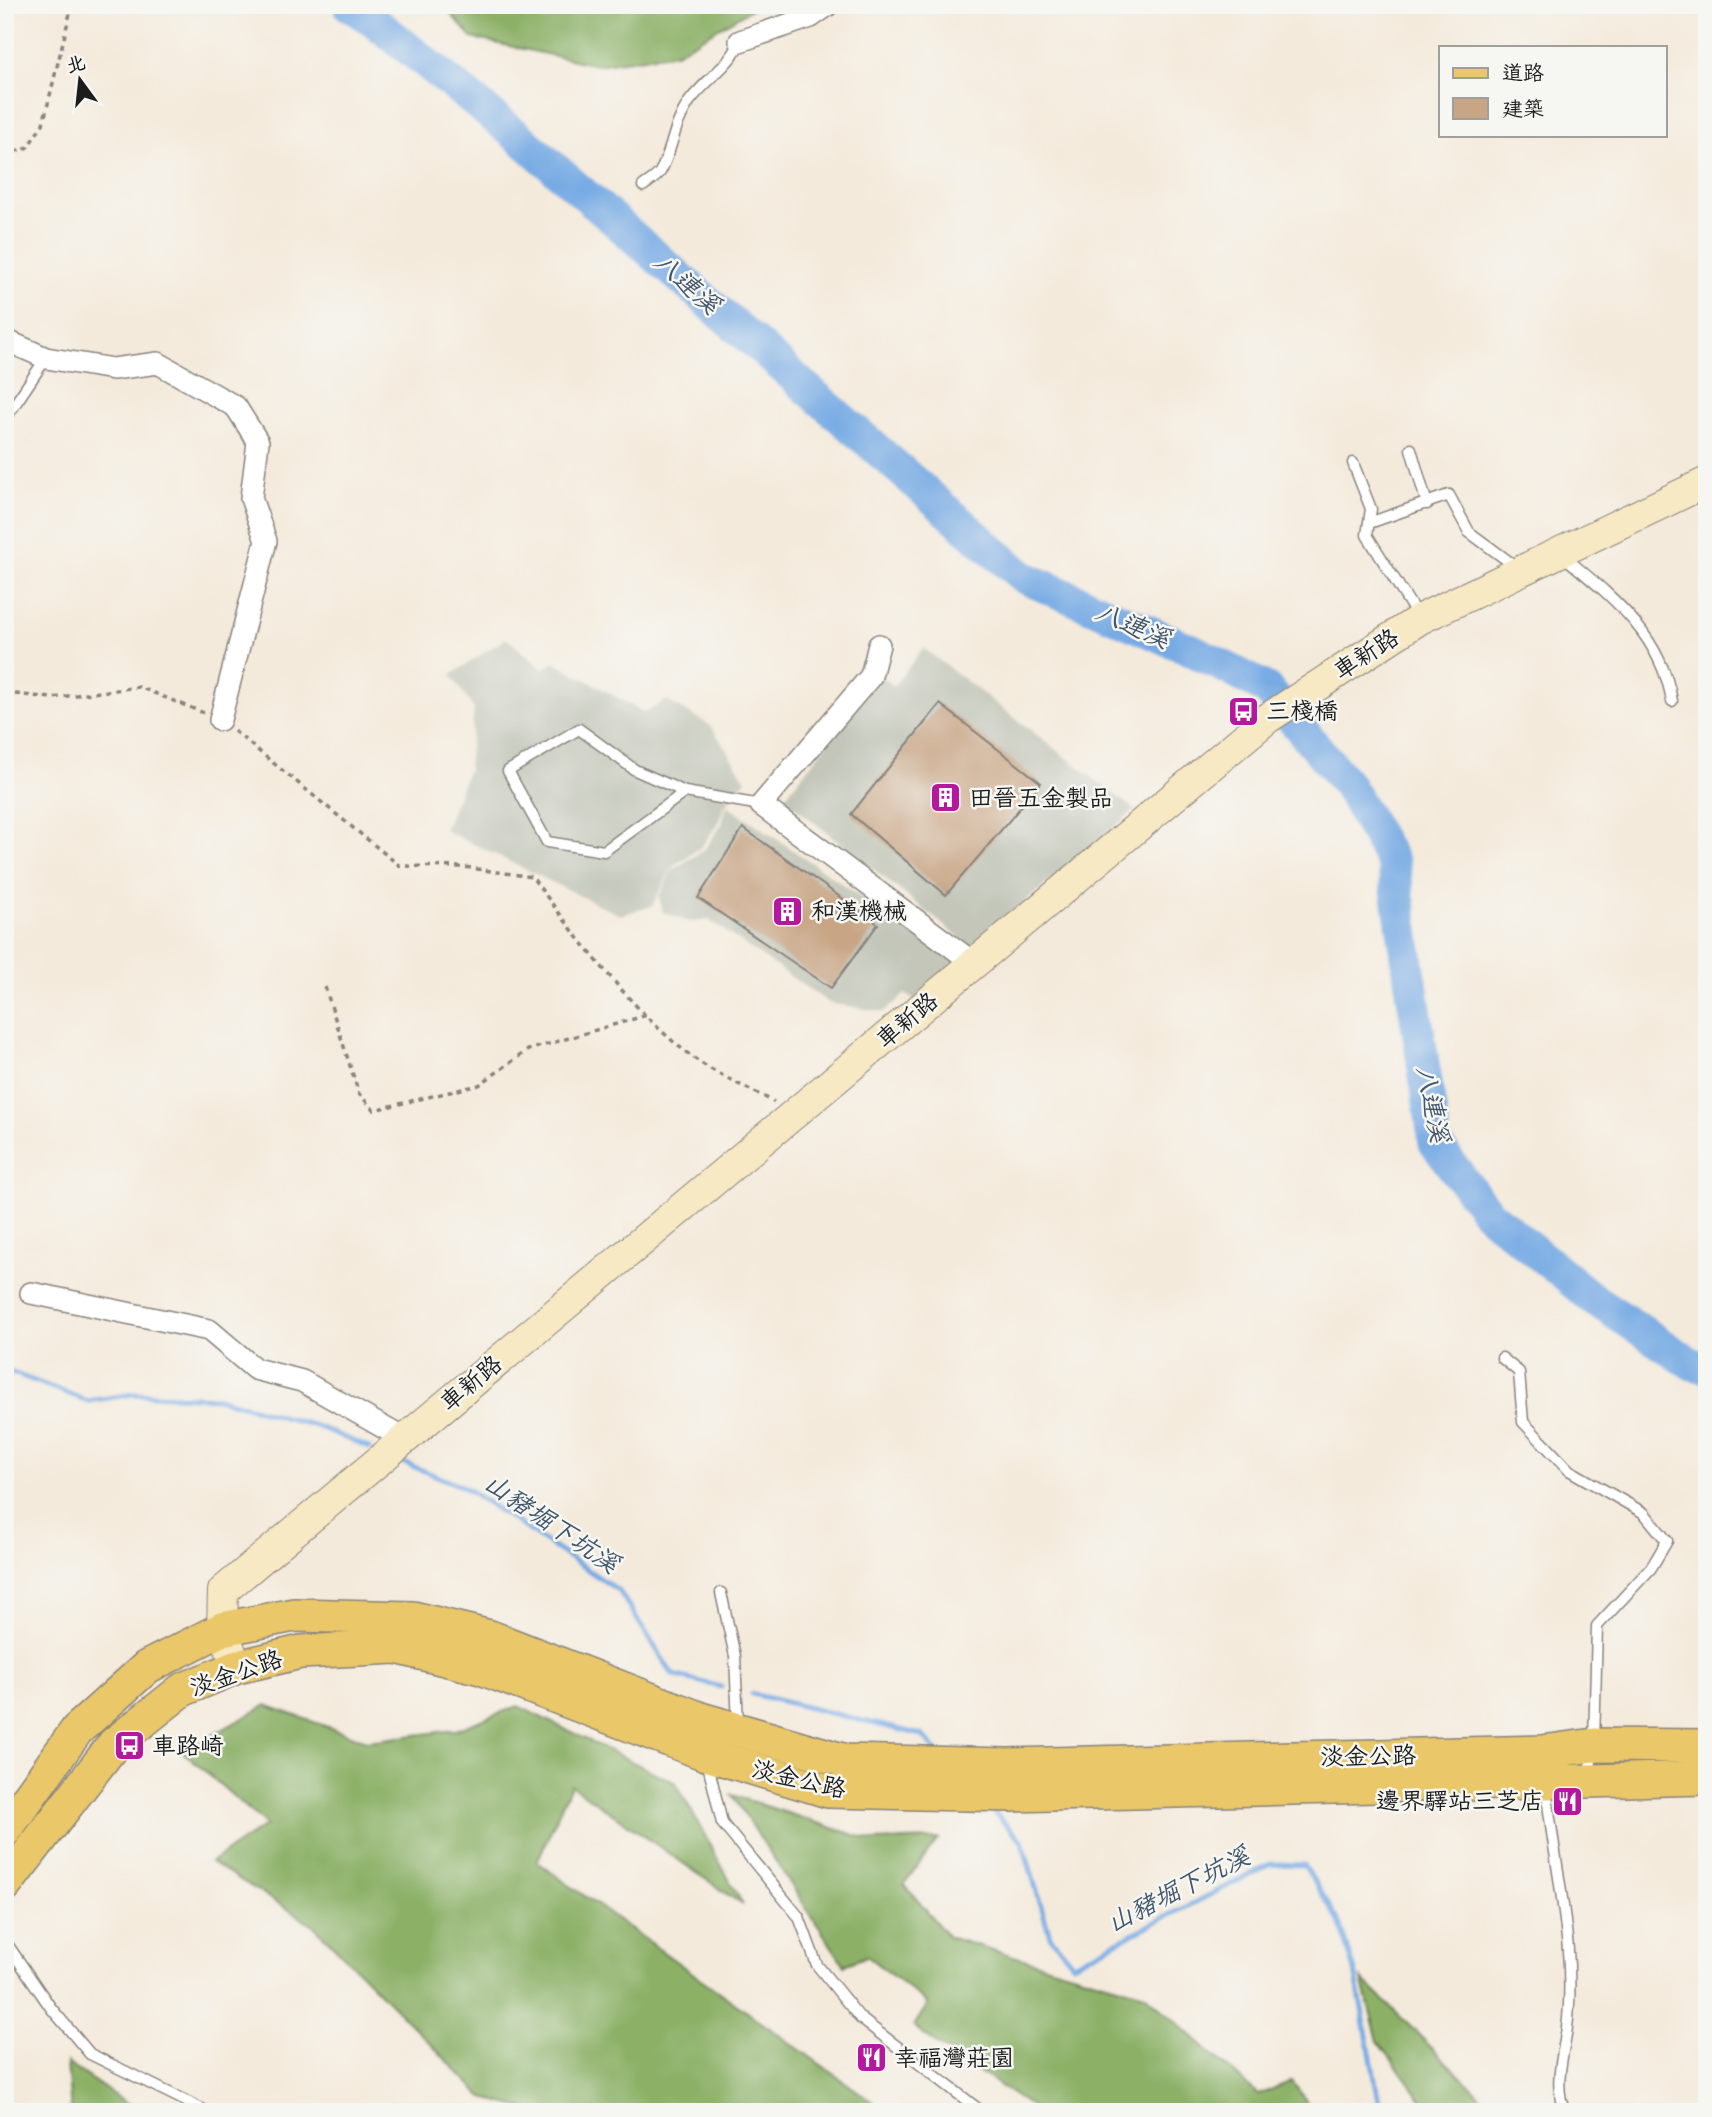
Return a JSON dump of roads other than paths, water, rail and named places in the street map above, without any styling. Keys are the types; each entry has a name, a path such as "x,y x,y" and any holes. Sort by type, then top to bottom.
{"main road":[{"name":"淡金公路","path":"5,1830 77,1730 147,1667 222,1629 294,1615 413,1618 490,1637 701,1719 846,1761 923,1765 1544,1767 1588,1781 1707,1778"},
{"name":"淡金公路","path":"5,1885 114,1744 182,1690 237,1667 301,1652 396,1647 481,1668 706,1754 828,1791 1011,1795 1544,1767 1594,1745 1707,1746"}],"street":[{"path":"740,41 811,17 828,5"},
{"path":"5,340 46,358 113,369 158,363 236,407 258,442 251,498 266,541 220,720"},
{"name":"車新路","path":"237,1667 222,1629 223,1591 1268,718 1420,619 1707,482"},
{"path":"879,645 871,676 761,805 975,964"},
{"path":"31,1293 209,1330 255,1369 302,1381 384,1456"}],"lane":[{"path":"643,186 659,173 675,124 690,101 719,67 736,55 740,41"},
{"path":"5,419 46,358"},
{"path":"1411,449 1427,504"},
{"path":"1353,463 1371,509 1367,536 1420,619"},
{"path":"1369,523 1449,495 1469,532 1521,570"},
{"path":"1559,552 1640,624 1668,674 1672,701"},
{"path":"685,792 604,851 547,842 508,771 579,729 635,770 685,792 761,805"},
{"path":"1502,1357 1519,1371 1523,1422 1569,1470 1644,1513 1667,1541 1651,1568 1597,1626 1594,1745 1588,1781"},
{"path":"721,1593 735,1656 738,1728"},
{"path":"706,1754 722,1823 799,1917 817,1965 860,2018 982,2112"},
{"path":"1544,1767 1570,1968 1568,2016 1557,2095 1565,2112"},
{"path":"5,1941 51,2008 90,2054 208,2112"}],"waterway":[{"name":"八連溪","path":"349,5 374,21 520,138 1023,577 1194,651 1267,689 1348,785 1393,863 1435,1143 1487,1212 1592,1298 1692,1364 1707,1367"},
{"name":"山豬堀下坑溪","path":"5,1370 88,1401 134,1394 218,1398 319,1427 369,1448"},
{"name":"山豬堀下坑溪","path":"402,1462 464,1487 619,1591 673,1675 721,1687"},
{"name":"山豬堀下坑溪","path":"752,1694 922,1735 936,1750"},
{"name":"山豬堀下坑溪","path":"992,1810 1022,1841 1050,1936 1073,1964 1271,1864 1304,1865 1340,1923 1355,1971 1381,2112"}],"place":[{"name":"三棧橋","path":"1243,711"},
{"name":"田晉五金製品","path":"946,798"},
{"name":"和漢機械","path":"788,911"},
{"name":"車路崎","path":"129,1746"},
{"name":"邊界驛站三芝店","path":"1567,1801"},
{"name":"幸福灣莊園","path":"871,2058"}]}
